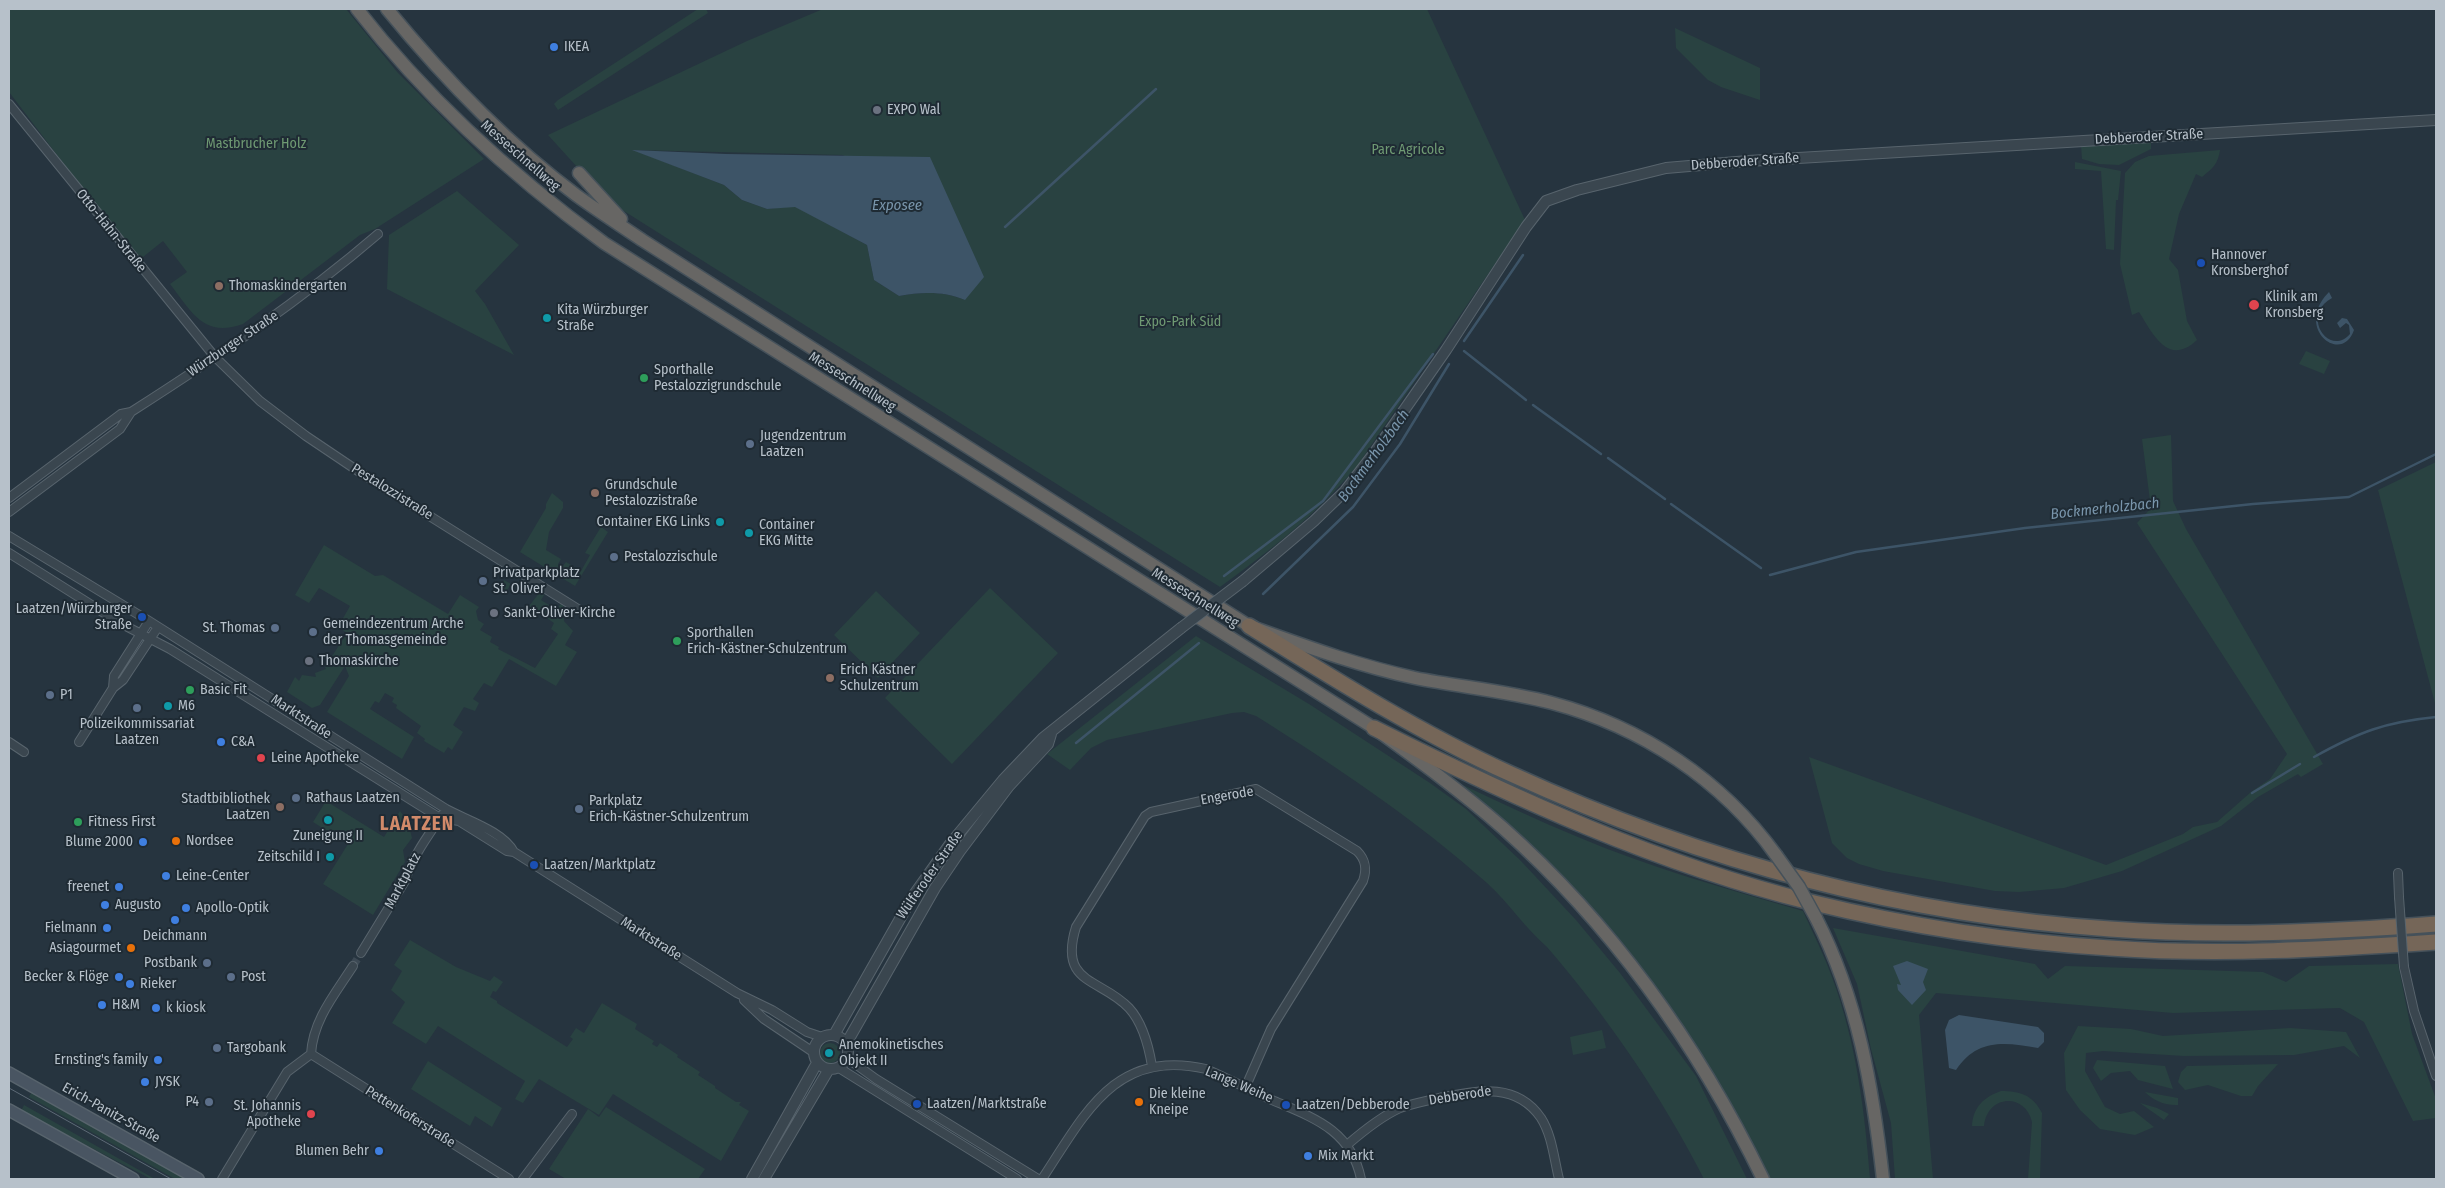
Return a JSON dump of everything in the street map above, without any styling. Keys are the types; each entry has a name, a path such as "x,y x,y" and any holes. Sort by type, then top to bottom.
{"highway":[{"name":"Messeschnellweg","path":"357,9 419,84 460,124 522,180 604,243 1374,728 1448,783 1502,827 1588,913 1637,973 1683,1037 1712,1082 1763,1179"},
{"name":"Messeschnellweg","path":"387,9 436,67 477,109 576,194 642,240 1249,626 1349,662 1416,678 1552,703 1602,720 1657,747 1704,779 1753,824 1799,887 1816,918 1843,979 1854,1014 1872,1098 1883,1179"},
{"path":"578,173 642,240"},
{"path":"1249,626 1382,707 1509,774 1656,834 1719,856 1813,882 1898,901 1980,915 2112,930 2241,933 2436,924"},
{"path":"1374,728 1504,792 1582,826 1650,852 1810,902 1894,920 2050,943 2111,948 2240,951 2436,942"}],"main road":[{"name":"Erich-Panitz-Straße","path":"9,1073 198,1179"},
{"path":"9,1110 133,1179"}],"street":[{"name":"Otto-Hahn-Straße","path":"9,104 215,357"},
{"name":"Debberoder Straße","path":"1243,581 1314,521 1345,491 1375,452 1446,350 1526,227 1546,201 1577,190 1666,168 1739,161 2436,120"},
{"name":"Würzburger Straße","path":"9,498 121,414 130,412 235,346 303,295 378,234"},
{"name":"Pestalozzistraße","path":"215,357 260,402 306,436 581,611"},
{"name":"Würzburger Straße","path":"9,512 120,428 130,412"},
{"name":"Marktstraße","path":"9,536 149,621 446,809 474,821 510,844 514,852 737,993 772,1010 807,1032 822,1037"},
{"name":"Marktstraße","path":"9,554 150,640 170,649 440,818 459,821 507,852 514,852"},
{"name":"Wülferoder Straße","path":"834,1035 897,920 959,833 1032,748 1181,628 1243,581"},
{"path":"113,688 114,676 149,621"},
{"path":"79,742 113,688 123,680 158,627"},
{"name":"Wülferoder Straße","path":"846,1044 935,888 1009,786 1048,744 1051,734"},
{"path":"9,742 24,752"},
{"name":"Engerode","path":"1152,1066 1140,1026 1130,1009 1087,980 1075,966 1072,948 1076,927 1145,816 1151,812 1256,789 1357,851 1363,857 1366,872 1358,889 1271,1029 1246,1086"},
{"name":"Marktplatz","path":"362,954 405,881 414,860 446,809"},
{"path":"959,833 968,840"},
{"path":"2398,873 2404,967 2414,1010 2436,1076"},
{"path":"222,1179 287,1072 311,1054 312,1042 318,1021 353,966"},
{"name":"Marktstraße","path":"737,993 764,1019 814,1052"},
{"path":"752,1179 817,1063 814,1052 816,1042 822,1037 834,1035 841,1038 846,1044 847,1058"},
{"name":"Pettenkoferstraße","path":"311,1054 509,1179"},
{"path":"764,1179 834,1068 847,1058"},
{"path":"847,1058 876,1079 1038,1179"},
{"path":"817,1063 834,1068 1016,1179"},
{"name":"Lange Weihe","path":"1042,1179 1086,1113 1121,1080 1152,1066 1189,1065 1206,1069 1320,1120 1347,1145 1353,1154 1361,1179"},
{"name":"Debberode","path":"1347,1145 1399,1109 1476,1091 1494,1090 1522,1099 1540,1116 1549,1135 1559,1179"},
{"path":"523,1179 572,1114"}],"green space":[{"name":"Mastbrucher Holz","path":"9,9 346,9 398,73 484,159 375,229 360,235 243,324 218,328 208,325 192,313 170,284 187,272 163,241 138,261 9,92"},
{"path":"698,9 706,9 708,13 558,110 554,104 558,100"},
{"name":"Expo-Park Süd","path":"823,9 1427,9 1525,220 1357,466 1309,516 1220,587 608,201 548,135 747,41","holes":["634,150 843,155 965,300 949,295 932,293 899,296 874,280 867,245 795,206 767,209 742,200 724,185"]},
{"path":"1675,28 1760,68 1760,100 1721,87 1708,80 1676,48"},
{"path":"2151,142 2151,149 2119,165 2099,164 2082,159 2081,145"},
{"path":"2220,150 2218,159 2212,168 2202,177 2196,174 2179,214 2169,259 2178,270 2187,321 2197,340 2187,347 2178,350 2170,349 2156,338 2139,312 2132,315 2120,264 2125,173 2135,162 2149,156"},
{"path":"2075,162 2121,171 2118,200 2116,200 2114,250 2106,249 2101,171 2075,169"},
{"path":"457,191 519,245 475,291 485,304 514,355 387,289 389,235"},
{"path":"2306,351 2330,361 2324,374 2299,364"},
{"path":"2171,435 2173,501 2186,529 2323,764 2301,777 2298,774 2258,797 2221,826 2122,871 2064,888 2019,892 1995,891 1883,871 1859,864 1847,858 1832,843 1809,757 2106,865 2183,834 2193,827 2217,822 2251,792 2270,779 2287,754 2137,523 2151,508 2142,439"},
{"path":"2436,462 2436,707 2378,490"},
{"path":"552,493 563,502 563,508 549,532 546,550 561,559 558,564 562,567 566,562 581,571 590,555 585,553 601,527 608,532 575,586 520,552 546,508"},
{"path":"324,545 375,576 383,575 448,614 460,595 479,607 476,611 478,620 484,624 480,630 492,637 490,642 499,647 498,649 535,668 558,634 551,629 554,623 529,606 544,587 547,590 541,600 557,610 563,599 564,621 573,631 565,645 577,652 556,686 509,659 492,687 484,683 473,699 479,703 475,711 464,707 453,725 463,732 452,750 448,747 444,753 424,741 425,739 417,733 421,726 396,708 397,705 392,702 394,698 385,693 379,703 375,701 370,709 414,737 402,759 327,712 349,676 345,666 320,705 312,708 287,692 295,677 299,681 302,675 316,677 315,673 326,669 325,667 347,633 338,627 350,606 319,588 309,603 295,595"},
{"path":"504,580 511,584 504,595 497,591"},
{"path":"990,588 1058,653 952,764 885,698"},
{"path":"876,591 920,633 878,678 834,635"},
{"path":"1196,636 1309,704 1430,783 1466,809 1521,861 1576,920 1620,973 1696,1076 1747,1179 1704,1179 1670,1117 1613,1030 1547,947 1487,883 1404,815 1256,716 1244,712 1232,713 1107,740 1091,748 1070,770 1047,754"},
{"path":"1463,785 1549,825 1633,859 1803,911 1829,969 1847,1026 1862,1103 1870,1179 1770,1179 1719,1084 1661,993 1639,964 1617,936 1563,876"},
{"path":"326,801 384,837 400,811 408,822 412,838 403,850 405,862 373,915 323,884 348,844 313,822"},
{"path":"1833,928 2035,964 2048,979 2065,966 2263,972 2286,982 2309,966 2398,964 2412,1034 2436,1099 2436,1118 2413,1121 2364,1022 2340,1008 2173,1013 1936,993 1919,1015 1933,1179 1895,1179 1891,1123 1871,1049 1857,984"},
{"path":"410,940 456,967 490,981 494,976 503,982 496,992 493,991 490,997 567,1047 573,1039 570,1037 576,1028 584,1033 602,1003 637,1024 635,1029 654,1041 652,1044 657,1047 660,1043 678,1055 677,1057 700,1072 698,1075 736,1102 741,1102 739,1105 749,1111 721,1161 613,1094 599,1115 539,1079 523,1103 515,1099 525,1081 438,1026 426,1044 392,1023 405,1002 391,990 402,971 394,965"},
{"path":"2078,1026 2131,1029 2163,1036 2290,1028 2346,1032 2360,1058 2344,1046 2294,1055 2184,1056 2103,1051 2086,1053 2085,1071 2105,1107 2120,1114 2134,1111 2154,1127 2135,1135 2100,1129 2080,1110 2066,1090 2064,1053"},
{"path":"1602,1030 1606,1048 1573,1055 1570,1037"},
{"path":"830,1043 837,1046 840,1053 837,1060 830,1063 823,1060 820,1053 823,1046"},
{"path":"2097,1060 2165,1066 2173,1089 2138,1080 2130,1071 2111,1073 2101,1081 2093,1068"},
{"path":"428,1061 502,1108 492,1127 475,1116 470,1126 411,1089"},
{"path":"2278,1064 2258,1086 2252,1096 2241,1096 2208,1085 2185,1090 2178,1082 2181,1072 2187,1066"},
{"path":"2001,1091 2025,1095 2034,1102 2042,1113 2040,1179 2028,1179 2032,1122 2028,1112 2022,1106 2015,1102 2006,1101 1999,1103 1992,1108 1984,1126 1972,1126 1975,1113 1980,1104 1989,1096"},
{"path":"32,1092 187,1179 175,1179 29,1097"},
{"path":"2145,1092 2178,1098 2178,1105 2168,1105 2160,1102"},
{"path":"2140,1103 2157,1108 2169,1114 2164,1120"},
{"path":"24,1105 155,1179 151,1179 21,1111"},
{"path":"606,1107 705,1169 698,1179 566,1179 549,1169 588,1109 599,1117"}],"water":[{"name":"Exposee","path":"632,150 726,154 930,157 984,277 965,300 949,295 932,293 899,296 874,280 867,245 795,207 767,209 742,200 724,185"},
{"path":"2329,292 2332,298 2323,305 2318,314 2318,323 2321,331 2327,338 2334,341 2342,340 2350,334 2349,325 2346,323 2340,328 2337,323 2342,318 2347,319 2354,330 2348,340 2340,344 2331,343 2324,338 2318,329 2316,318 2319,305"},
{"path":"1907,961 1928,969 1923,982 1926,990 1912,1005 1898,990 1897,984 1901,985 1893,966"},
{"path":"1959,1015 2038,1027 2044,1033 2044,1042 2038,1048 2014,1044 1982,1047 1973,1052 1956,1070 1949,1068 1945,1030 1949,1020"}],"waterway":[{"path":"1005,227 1156,89"},
{"path":"1464,341 1523,255"},
{"name":"Bockmerholzbach","path":"1464,351 1526,400"},
{"path":"1224,576 1323,501 1433,354"},
{"name":"Bockmerholzbach","path":"1263,594 1353,507 1400,444 1449,364"},
{"name":"Bockmerholzbach","path":"1533,405 1601,454"},
{"name":"Bockmerholzbach","path":"1770,575 1856,552 2025,528 2253,504 2349,497 2436,454"},
{"name":"Bockmerholzbach","path":"1608,458 1665,499"},
{"name":"Bockmerholzbach","path":"1671,504 1761,568"},
{"name":"Bockmerholzbach","path":"1076,743 1199,643"},
{"path":"2314,757 2345,741 2387,725 2436,717"},
{"path":"2252,793 2300,764"}],"tunnel":[{"path":"353,966 361,953"}],"tram line":[{"path":"9,1088 171,1179"}],"place":[{"name":"IKEA","path":"554,47"},
{"name":"EXPO Wal","path":"877,110"},
{"name":"Hannover Kronsberghof","path":"2201,263"},
{"name":"Thomaskindergarten","path":"219,286"},
{"name":"Klinik am Kronsberg","path":"2254,305"},
{"name":"Kita Würzburger Straße","path":"547,318"},
{"name":"Sporthalle Pestalozzigrundschule","path":"644,378"},
{"name":"Jugendzentrum Laatzen","path":"750,444"},
{"name":"Grundschule Pestalozzistraße","path":"595,493"},
{"name":"Container EKG Links","path":"720,522"},
{"name":"Container EKG Mitte","path":"749,533"},
{"name":"Pestalozzischule","path":"614,557"},
{"name":"Privatparkplatz St. Oliver","path":"483,581"},
{"name":"Sankt-Oliver-Kirche","path":"494,613"},
{"name":"Laatzen/Würzburger Straße","path":"142,617"},
{"name":"St. Thomas","path":"275,628"},
{"name":"Gemeindezentrum Arche der Thomasgemeinde","path":"313,632"},
{"name":"Sporthallen Erich-Kästner-Schulzentrum","path":"677,641"},
{"name":"Thomaskirche","path":"309,661"},
{"name":"Erich Kästner Schulzentrum","path":"830,678"},
{"name":"Basic Fit","path":"190,690"},
{"name":"P1","path":"50,695"},
{"name":"M6","path":"168,706"},
{"name":"Polizeikommissariat Laatzen","path":"137,708"},
{"name":"C&A","path":"221,742"},
{"name":"Leine Apotheke","path":"261,758"},
{"name":"Rathaus Laatzen","path":"296,798"},
{"name":"Stadtbibliothek Laatzen","path":"280,807"},
{"name":"Parkplatz Erich-Kästner-Schulzentrum","path":"579,809"},
{"name":"Zuneigung II","path":"328,820"},
{"name":"Fitness First","path":"78,822"},
{"name":"Nordsee","path":"176,841"},
{"name":"Blume 2000","path":"143,842"},
{"name":"Zeitschild I","path":"330,857"},
{"name":"Laatzen/Marktplatz","path":"534,865"},
{"name":"Leine-Center","path":"166,876"},
{"name":"freenet","path":"119,887"},
{"name":"Augusto","path":"105,905"},
{"name":"Apollo-Optik","path":"186,908"},
{"name":"Deichmann","path":"175,920"},
{"name":"Fielmann","path":"107,928"},
{"name":"Asiagourmet","path":"131,948"},
{"name":"Postbank","path":"207,963"},
{"name":"Becker & Flöge","path":"119,977"},
{"name":"Post","path":"231,977"},
{"name":"Rieker","path":"130,984"},
{"name":"H&M","path":"102,1005"},
{"name":"k kiosk","path":"156,1008"},
{"name":"Targobank","path":"217,1048"},
{"name":"Anemokinetisches Objekt II","path":"829,1053"},
{"name":"Ernsting's family","path":"158,1060"},
{"name":"JYSK","path":"145,1082"},
{"name":"P4","path":"209,1102"},
{"name":"Die kleine Kneipe","path":"1139,1102"},
{"name":"Laatzen/Marktstraße","path":"917,1104"},
{"name":"Laatzen/Debberode","path":"1286,1105"},
{"name":"St. Johannis Apotheke","path":"311,1114"},
{"name":"Blumen Behr","path":"379,1151"},
{"name":"Mix Markt","path":"1308,1156"}],"district":[{"name":"LAATZEN","path":"417,825"}],"park label":[{"name":"Parc Agricole","path":"1408,150"}]}
